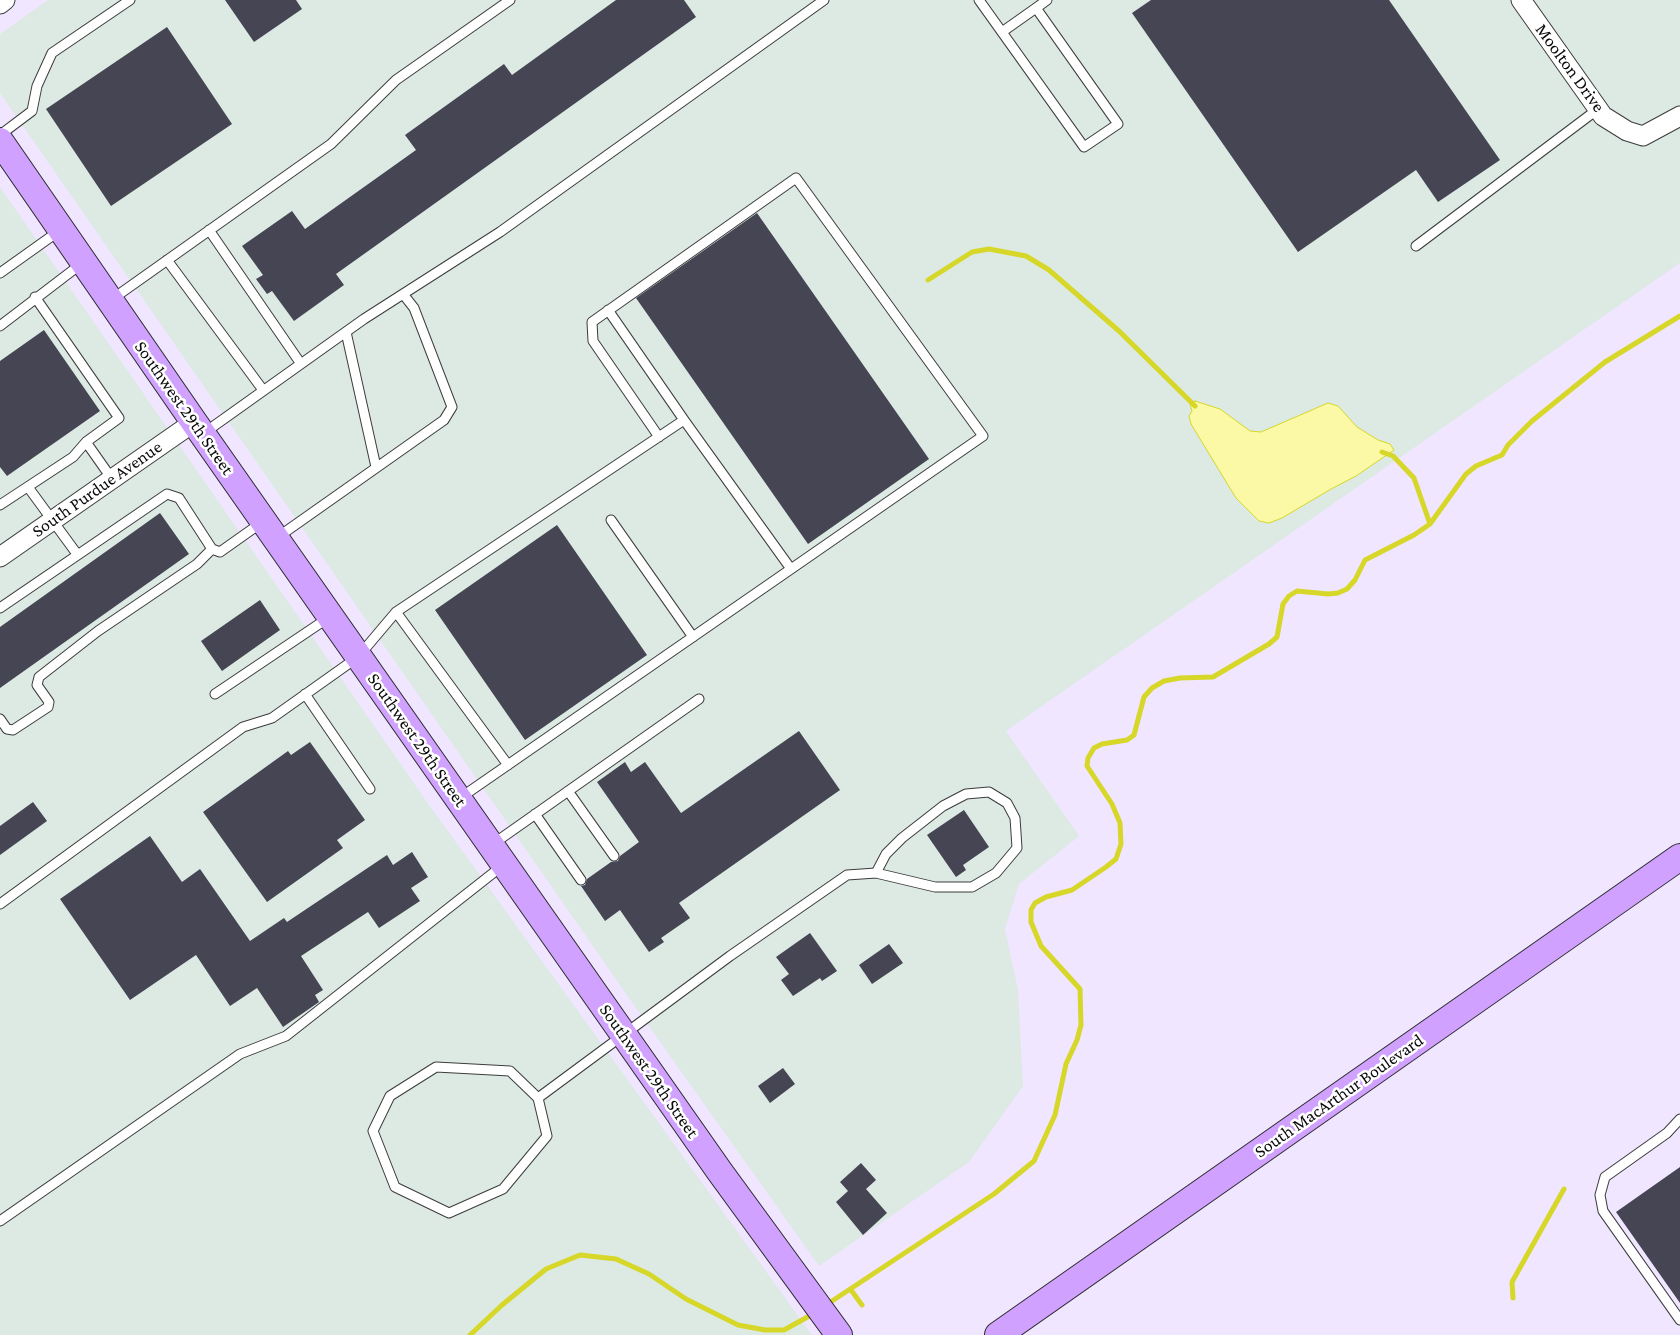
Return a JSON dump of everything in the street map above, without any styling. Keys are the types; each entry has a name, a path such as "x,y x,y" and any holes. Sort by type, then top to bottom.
{"street":[{"path":"0,4 5,0"},
{"name":"Moolton Drive","path":"1521,0 1604,116 1627,131 1642,136 1680,116"},
{"name":"Southwest 29th Street","path":"0,141 497,855 720,1172 834,1328"},
{"name":"South Purdue Avenue","path":"0,556 112,479 198,428"},
{"name":"South MacArthur Boulevard","path":"998,1335 1680,857"}],"lane":[{"path":"0,135 32,112 37,86 52,53 130,0"},
{"path":"110,301 331,144 396,80 510,0"},
{"path":"198,428 263,390 403,294 500,232 824,0"},
{"path":"980,0 1084,147 1118,124 1036,8"},
{"path":"1002,32 1047,0"},
{"path":"1416,246 1598,109"},
{"path":"458,799 983,436 796,178 592,322 593,340 659,438"},
{"path":"0,273 61,230"},
{"path":"209,230 301,364"},
{"path":"168,260 263,390"},
{"path":"0,326 84,262"},
{"path":"0,608 167,494 179,498 212,549 220,552 269,530 376,467 444,420 452,407 414,308 403,294"},
{"path":"0,505 73,457 86,442 119,418 35,298"},
{"path":"608,310 791,570"},
{"path":"346,332 376,467"},
{"path":"0,904 244,727 272,718 358,657 396,612 684,420"},
{"path":"86,442 112,479"},
{"path":"28,486 77,554"},
{"path":"611,520 693,637"},
{"path":"0,719 7,729 13,730 48,707 49,702 37,685 39,677 98,631 198,564 212,549"},
{"path":"396,612 508,765"},
{"path":"215,694 268,660 330,616"},
{"path":"305,694 370,789"},
{"path":"0,1221 240,1054 286,1036 497,855 534,814 699,699"},
{"path":"568,791 614,856"},
{"path":"538,1098 623,1034 847,875 876,873 936,887 972,887 996,873 1017,848 1015,818 1007,803 989,792 966,794 943,806 902,838 886,854 876,873"},
{"path":"534,814 581,880"},
{"path":"436,1067 510,1071 538,1098 547,1136 503,1189 449,1212 395,1187 373,1131 390,1096 436,1067"},
{"path":"1680,1119 1667,1133 1605,1177 1600,1195 1603,1211 1680,1320"}],"shaded area":[{"path":"48,0 1680,0 1680,263 1006,731 1079,836 1019,884 1005,929 1018,990 1023,1086 969,1162 819,1266 631,1001 0,93 0,34"},
{"path":"0,187 427,802 812,1335 0,1335"},
{"path":"1195,401 1220,409 1250,431 1261,432 1328,403 1338,406 1357,427 1378,440 1390,444 1394,450 1356,476 1282,518 1269,523 1259,521 1236,498 1191,424 1189,416 1192,411 1190,404"}],"building":[{"path":"225,0 296,0 302,9 254,42"},
{"path":"616,0 684,0 696,17 336,274 344,285 294,321 272,291 267,294 256,279 263,275 242,246 292,211 305,229 416,150 405,135 504,64 512,75"},
{"path":"1151,0 1389,0 1500,160 1438,202 1416,170 1298,252 1132,13"},
{"path":"167,27 232,124 111,206 46,109"},
{"path":"757,213 929,459 808,544 636,298"},
{"path":"44,330 100,411 7,476 0,467 0,361"},
{"path":"160,513 189,554 0,688 0,627"},
{"path":"557,525 647,655 525,740 435,610"},
{"path":"260,600 280,630 222,671 201,641"},
{"path":"799,731 840,790 679,903 690,918 661,938 664,942 649,952 620,910 605,921 581,886 585,885 587,879 611,862 618,861 620,856 639,842 597,782 625,762 631,772 645,762 681,813"},
{"path":"310,742 365,820 337,840 343,848 267,902 203,812 288,751 291,755"},
{"path":"33,802 47,821 0,855 0,826"},
{"path":"964,810 989,847 963,865 966,870 956,877 927,835"},
{"path":"150,836 182,882 200,869 250,941 284,918 287,922 387,855 393,865 412,852 428,877 411,888 420,901 379,928 368,912 301,956 323,990 315,995 319,1002 283,1027 257,988 230,1006 196,955 130,1000 60,899"},
{"path":"810,933 837,971 822,981 820,978 793,996 781,980 789,974 776,957"},
{"path":"889,944 903,963 872,984 859,965"},
{"path":"783,1068 795,1084 770,1103 758,1086"},
{"path":"861,1163 876,1180 866,1189 887,1213 863,1235 836,1202 848,1191 840,1182"},
{"path":"1680,1167 1680,1303 1616,1212"}],"waterway":[{"path":"928,280 972,252 989,249 1026,256 1049,270 1119,331 1195,406"},
{"path":"826,1305 994,1194 1034,1161 1055,1115 1066,1064 1077,1040 1081,1025 1080,989 1041,946 1031,922 1031,910 1035,903 1046,897 1072,890 1106,867 1116,859 1121,844 1120,823 1112,804 1087,766 1088,758 1094,748 1102,744 1127,740 1134,735 1144,697 1152,688 1164,681 1180,678 1213,677 1269,644 1277,637 1283,604 1289,596 1297,591 1328,594 1338,593 1347,589 1355,580 1365,560 1414,535 1430,524 1466,474 1476,466 1502,455 1508,445 1532,421 1605,362 1680,316"},
{"path":"1382,452 1393,456 1414,478 1430,524"},
{"path":"1513,1298 1512,1282 1564,1189"},
{"path":"470,1335 502,1305 546,1269 580,1255 616,1259 649,1274 686,1299 738,1325 765,1330 784,1330 813,1314"},
{"path":"851,1290 862,1305"}]}
